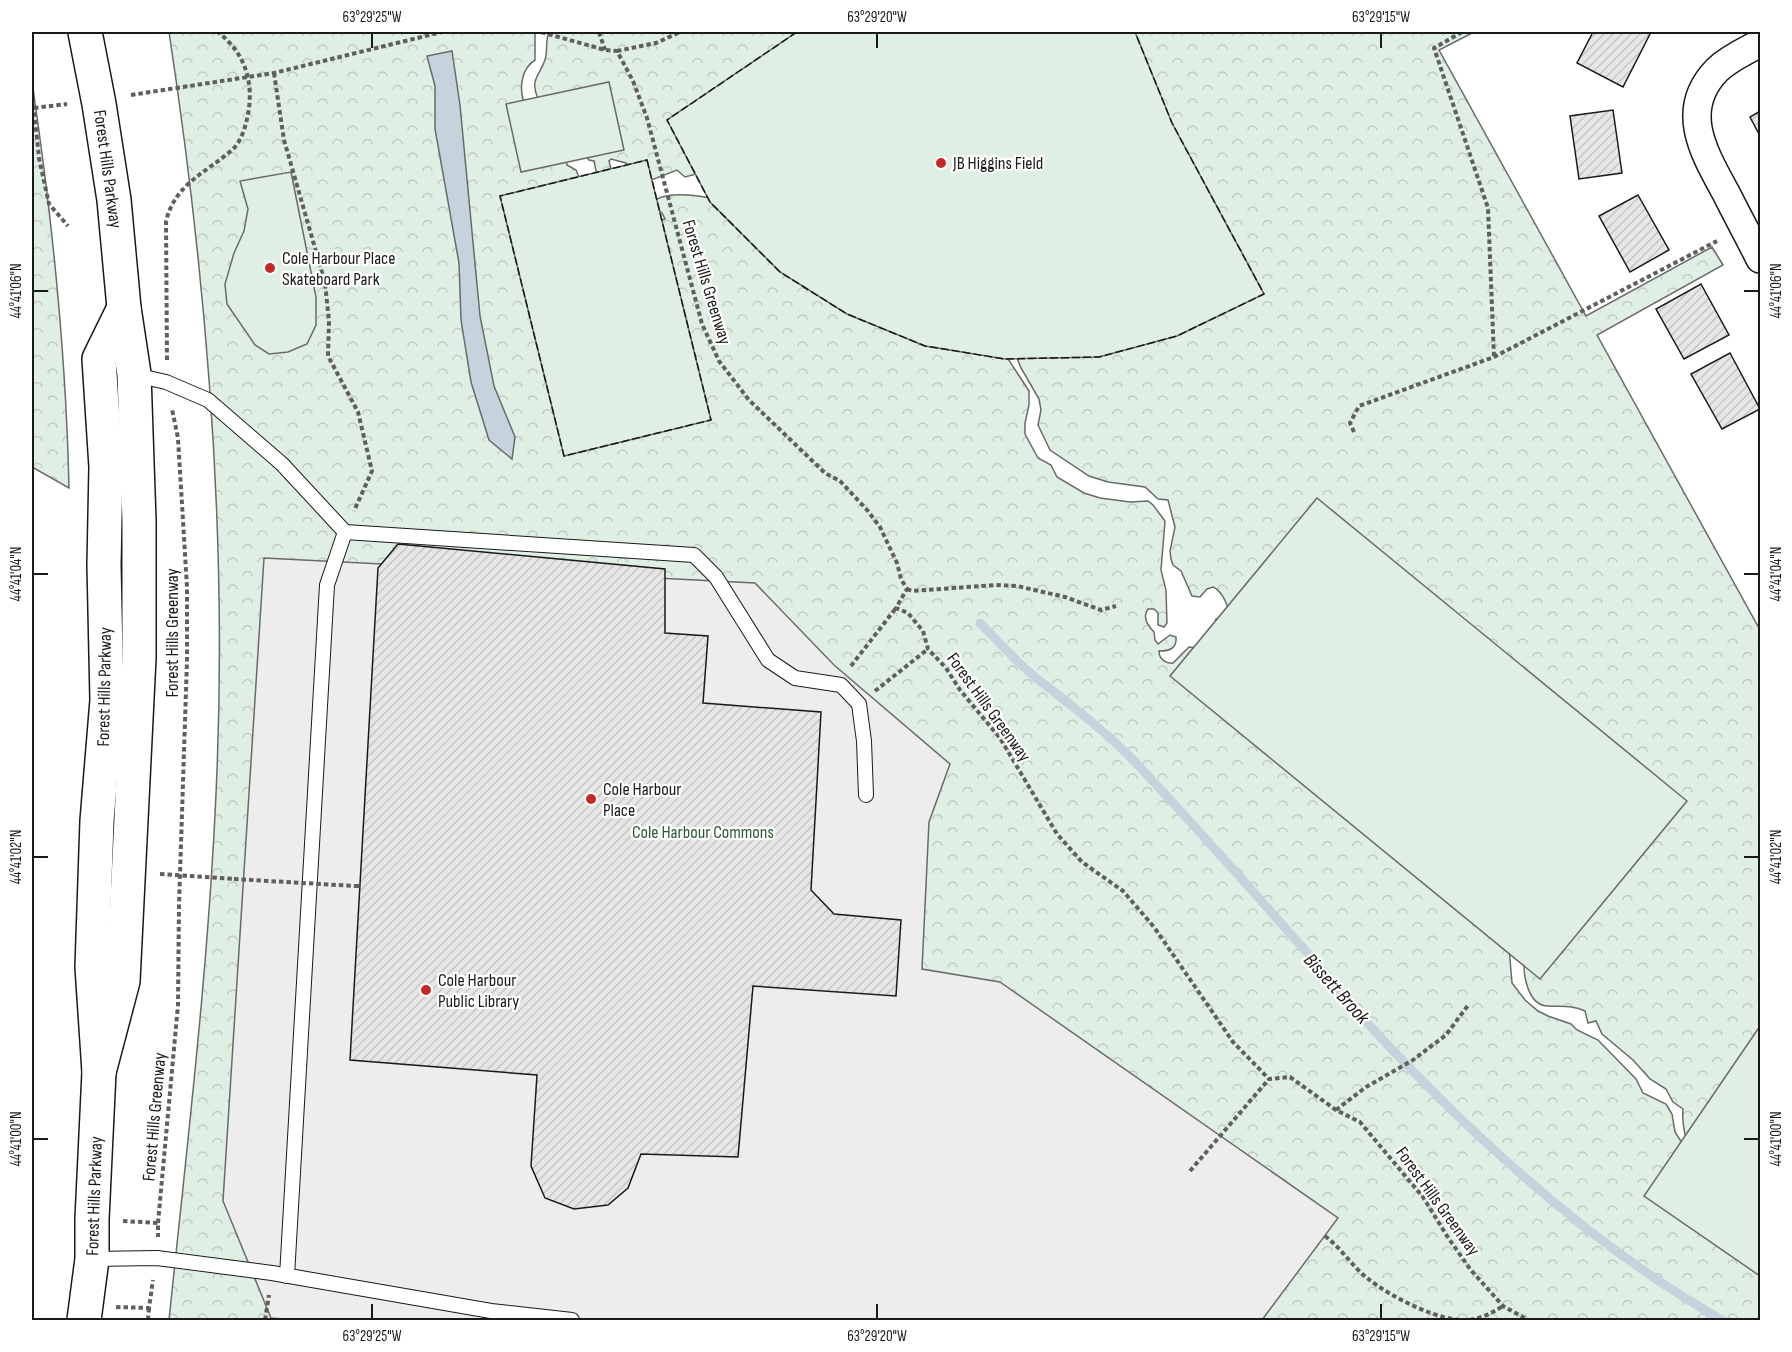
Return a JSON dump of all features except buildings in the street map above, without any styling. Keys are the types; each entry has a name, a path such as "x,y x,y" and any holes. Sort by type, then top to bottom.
{"main road":[{"name":"Forest Hills Parkway","path":"85,32 114,200 123,308 134,374 139,520 139,658 123,981 99,1072"},
{"name":"Forest Hills Parkway","path":"84,1320 92,1259 99,1072 92,967 95,853 107,700 104,565 106,467 99,359 123,308"}],"street":[{"path":"1761,43 1728,60 1718,69 1703,88 1697,113 1698,131 1704,149 1761,259"}],"lane":[{"path":"134,374 166,382 208,400 282,464 345,532 694,555 716,577 768,660 795,678 841,686 859,704 864,741 866,795"},
{"path":"287,1276 327,585 345,532"},
{"path":"92,1259 157,1258 287,1276 491,1311 572,1320"}],"path":[{"name":"Forest Hills Greenway","path":"158,1222 178,1005 187,660 187,587 178,438 166,382 166,221 170,206 185,185 235,146 245,128 251,103 249,78 242,57 218,32"},
{"path":"131,95 274,73 442,32"},
{"path":"541,32 605,50 617,51 656,43 680,32"},
{"path":"599,32 605,50"},
{"path":"1462,32 1434,48 1488,208 1494,357"},
{"name":"Forest Hills Greenway","path":"617,51 633,81 647,118 702,324 719,361 748,400 825,473 840,481 868,511 880,527 907,589"},
{"path":"274,73 284,140 326,283 329,321 328,356 358,412 372,471 345,532"},
{"path":"32,90 39,158 49,204 68,226"},
{"path":"34,108 67,104"},
{"path":"1354,432 1350,423 1359,406 1494,357 1744,227"},
{"path":"841,686 853,662 896,608 907,589 912,591 996,585 1017,586 1065,597 1101,610 1116,606"},
{"name":"Forest Hills Greenway","path":"896,608 908,613 922,631 928,649 946,668 960,690 1000,738 1057,834 1082,862 1123,891 1154,927 1233,1042 1269,1079 1290,1077 1336,1110 1360,1122 1423,1197 1470,1269 1503,1306 1528,1320"},
{"path":"859,704 928,649"},
{"path":"129,871 357,886"},
{"path":"1336,1110 1366,1087 1413,1060 1446,1035 1469,1004"},
{"path":"1190,1171 1269,1079"},
{"path":"1325,1236 1337,1245 1366,1278 1402,1302 1446,1317 1467,1320 1487,1316 1503,1306"},
{"path":"148,1320 149,1308"}],"green space":[{"name":"Cole Harbour Commons","path":"169,32 535,32 535,60 527,68 522,79 524,103 565,156 567,165 576,170 579,177 658,221 665,219 654,206 655,200 661,197 689,195 710,198 1003,351 1029,391 1025,434 1038,458 1051,465 1057,477 1084,493 1100,498 1130,502 1148,501 1165,521 1161,570 1166,590 1167,623 1164,627 1158,625 1158,613 1154,609 1148,609 1146,612 1146,621 1154,632 1158,644 1170,635 1176,637 1172,648 1159,651 1162,659 1173,663 1189,647 1203,649 1509,948 1512,983 1525,1000 1538,1011 1571,1024 1577,1030 1598,1040 1636,1079 1643,1093 1666,1104 1672,1114 1675,1132 1687,1151 1683,1109 1673,1102 1666,1089 1650,1079 1633,1060 1602,1034 1596,1021 1588,1023 1585,1011 1571,1007 1541,1005 1536,1001 1528,989 1524,960 1214,625 1216,619 1224,617 1229,611 1228,608 1221,594 1213,587 1207,589 1200,597 1192,596 1181,571 1173,565 1170,551 1175,527 1168,500 1158,499 1145,487 1108,482 1089,476 1050,450 1038,425 1041,410 1039,399 1021,368 1010,341 696,174 685,177 677,170 649,181 626,163 611,159 609,161 611,169 599,174 594,161 589,160 539,101 535,88 536,79 545,60 549,32 1474,32 1439,50 1586,316 1712,247 1723,265 1597,335 1760,630 1760,1320 169,1320 198,1045 214,839 219,677 219,585 211,400 203,307 194,215"},
{"name":"JB Higgins Field","path":"797,32 1135,32 1172,123 1264,294 1177,336 1099,357 1005,359 925,346 847,314 780,272 710,202 667,120"},
{"path":"32,82 57,285 65,386 69,488 32,467"},
{"path":"609,82 624,150 521,172 506,104"},
{"path":"647,160 711,420 564,456 500,196"},
{"name":"Cole Harbour Place Skateboard Park","path":"291,172 316,297 316,325 307,344 288,352 269,354 255,345 227,304 225,284 234,253 244,231 248,209 240,181"},
{"path":"1317,498 1687,801 1540,979 1170,676"},
{"path":"1760,1026 1760,1276 1644,1196"}],"shaded area":[{"path":"452,51 460,105 480,316 494,386 515,437 512,459 489,440 471,382 461,320 459,263 435,129 435,86 427,56"},
{"path":"264,558 755,583 834,665 950,764 929,822 922,969 1000,982 1338,1218 1262,1320 295,1320 271,1318 223,1201"}],"waterway":[{"name":"Bissett Brook","path":"980,623 1028,671 1100,729 1137,764 1303,948 1358,1013 1440,1099 1483,1140 1528,1181 1623,1256 1722,1320"}],"fence":[{"path":"797,32 667,120 710,202 780,272 847,314 925,346 1005,359 1099,357 1177,336 1264,294 1172,123 1135,32"},
{"path":"647,160 711,420 564,456 500,196 647,160"}],"place":[{"name":"JB Higgins Field","path":"941,163"},
{"name":"Cole Harbour Place Skateboard Park","path":"270,268"},
{"name":"Cole Harbour Place","path":"591,799"},
{"name":"Cole Harbour Public Library","path":"426,990"}]}
